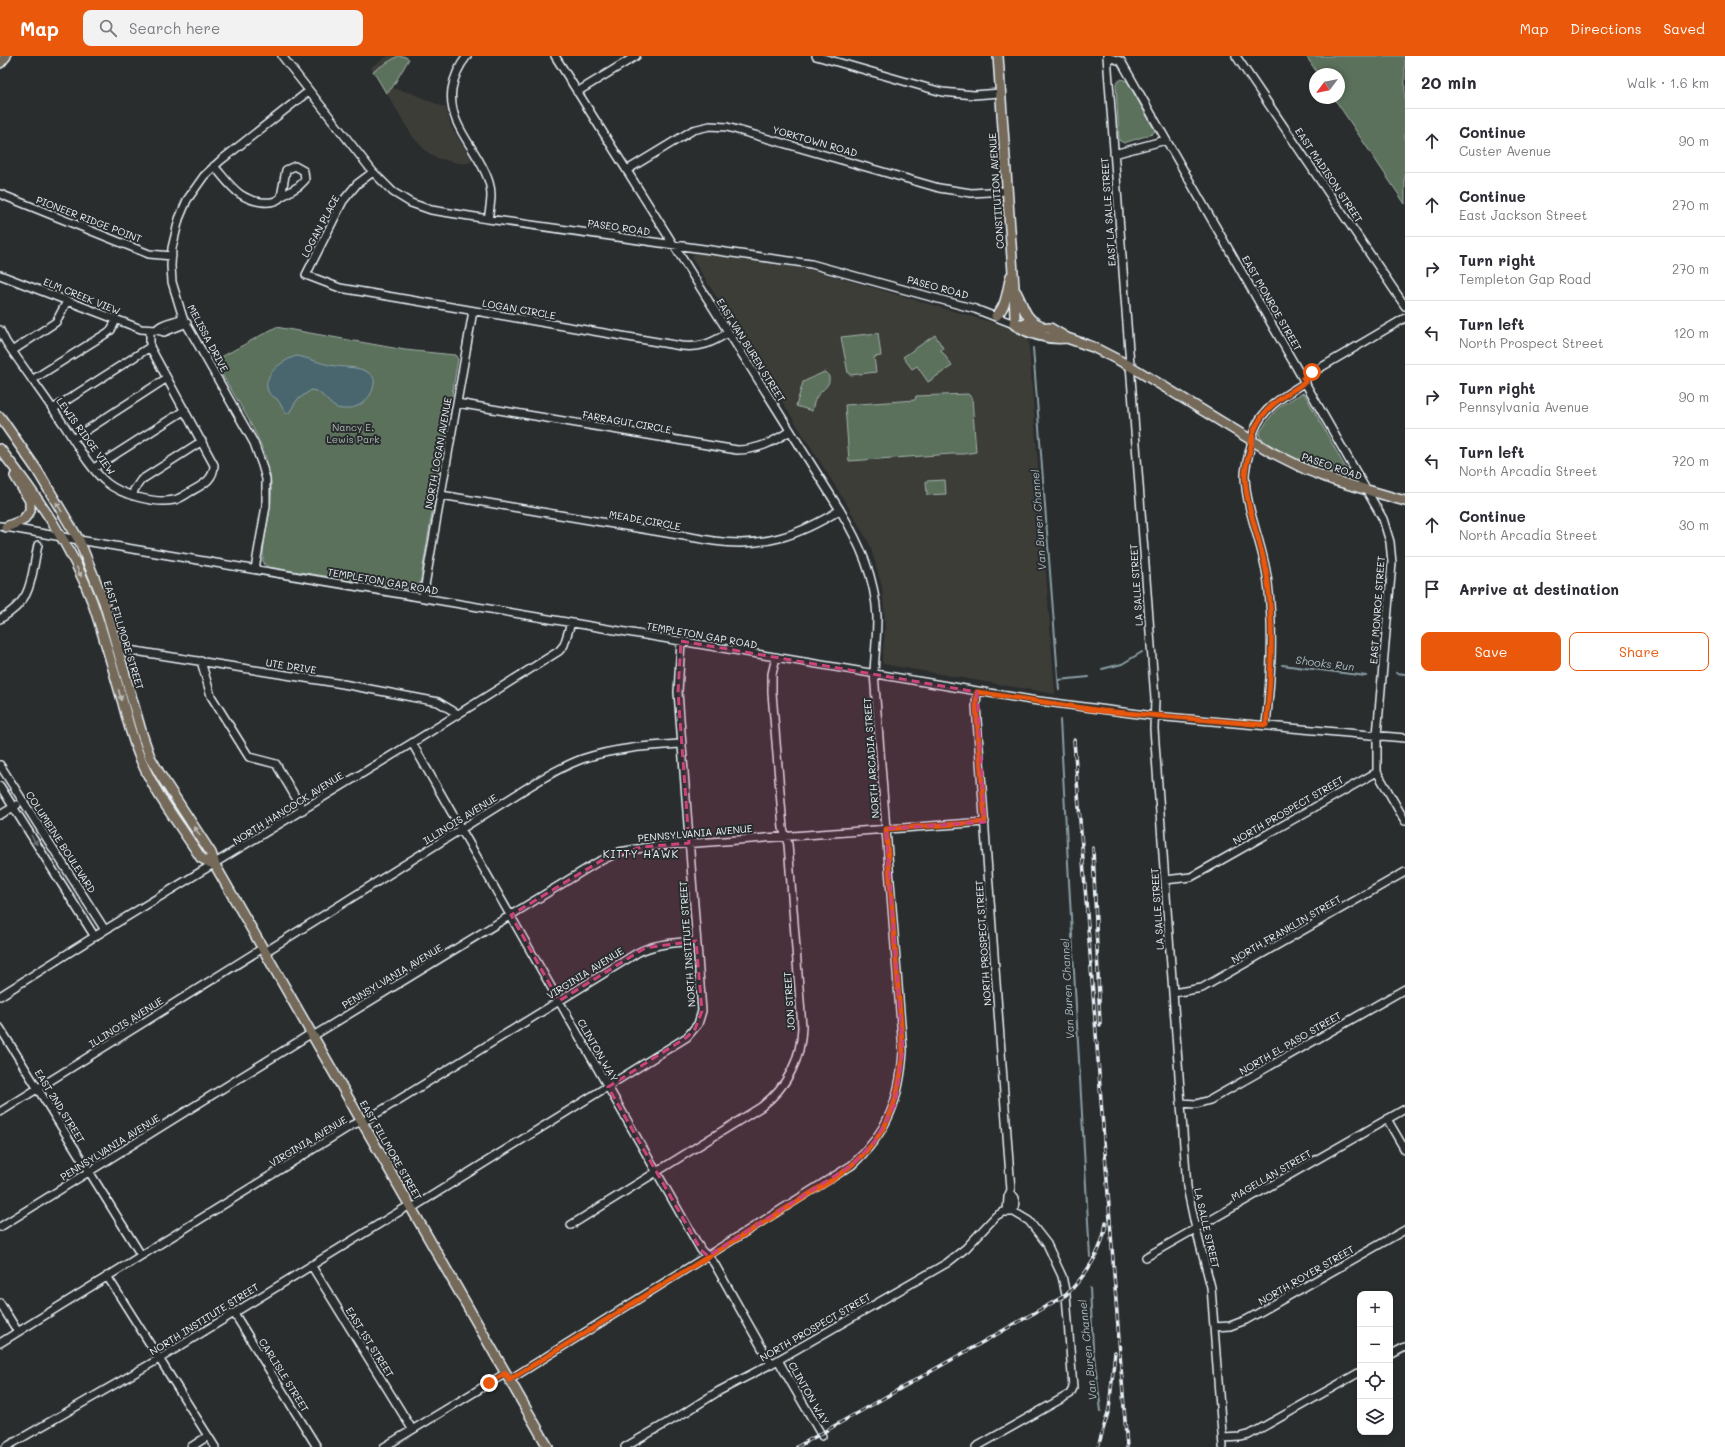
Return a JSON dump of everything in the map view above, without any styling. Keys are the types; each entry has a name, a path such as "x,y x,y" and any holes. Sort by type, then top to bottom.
{"main road":[{"path":"0,63 6,56"},
{"name":"CONSTITUTION AVENUE","path":"998,56 1014,287 1014,324"},
{"path":"996,316 1001,312 1006,300 1013,271"},
{"path":"1014,287 1028,318 1038,325 1050,328"},
{"name":"PASEO ROAD","path":"1014,324 1025,331 1055,340 1066,338"},
{"name":"PASEO ROAD","path":"1014,324 1026,324 1038,328 1050,328 1066,338 1093,347 1130,366 1282,458 1305,470 1405,501"},
{"name":"EAST FILLMORE STREET","path":"0,417 37,470 79,540 104,602 116,648 150,757 211,853 215,865 548,1447"},
{"path":"3,453 31,506 26,518 3,526"},
{"name":"EAST FILLMORE STREET","path":"3,453 29,487 61,537 85,584 92,601 141,761 152,782 202,858 215,865"}],"street":[{"name":"PASEO ROAD","path":"283,56 373,172 393,192 411,203 431,210 488,219 811,264 975,309 1014,324"},
{"path":"467,56 460,65 454,79 452,108 456,122 483,166 490,183 491,192 488,219"},
{"name":"EAST VAN BUREN STREET","path":"555,56 840,510 863,552 872,580 877,619 874,673"},
{"path":"577,92 636,56"},
{"path":"816,56 942,92 974,95 1000,93"},
{"name":"EAST MADISON STREET","path":"1236,56 1405,306"},
{"name":"EAST MONROE STREET","path":"1107,57 1122,61 1367,489 1378,509 1387,531 1392,563 1377,736 1377,772 1405,821"},
{"name":"EAST LA SALLE STREET","path":"1107,57 1130,366"},
{"name":"MELISSA DRIVE","path":"255,569 266,506 266,479 254,443 185,320 172,282 172,256 175,233 187,200 204,176 214,166 309,91"},
{"name":"YORKTOWN ROAD","path":"627,170 693,130 701,127 719,126 744,131 939,188 971,193 1007,191"},
{"path":"1114,154 1166,140"},
{"path":"214,166 240,194 261,202 275,202 281,197"},
{"name":"LOGAN PLACE","path":"306,275 343,201 357,184 373,172"},
{"name":"PIONEER RIDGE POINT","path":"0,194 149,254 172,256"},
{"name":"ELM CREEK VIEW","path":"0,274 131,326 164,332 171,330 185,320"},
{"name":"LOGAN CIRCLE","path":"306,275 340,288 687,347 707,345 728,333"},
{"path":"12,351 56,322 67,301"},
{"name":"NORTH LOGAN AVENUE","path":"423,598 473,311"},
{"path":"1266,725 1271,678 1272,627 1266,570 1251,512 1246,485 1247,462 1255,428 1271,405 1304,380 1405,318"},
{"path":"32,380 111,330 116,320"},
{"name":"LEWIS RIDGE VIEW","path":"0,330 12,351 73,439 107,483 133,496 157,501 174,500 207,482 213,475 214,465 150,347 153,330"},
{"path":"53,409 150,347"},
{"name":"LA SALLE STREET","path":"1130,366 1155,699 1154,716 1187,1187 1211,1287 1223,1447"},
{"path":"73,439 167,378"},
{"name":"FARRAGUT CIRCLE","path":"457,404 737,450 748,450 768,444 790,431"},
{"path":"94,468 185,410"},
{"path":"133,496 134,490 141,480 202,441"},
{"name":"MEADE CIRCLE","path":"441,495 714,542 743,544 772,541 786,537 812,527 840,510"},
{"name":"TEMPLETON GAP ROAD","path":"3,526 874,673 977,692 1103,711 1405,738"},
{"path":"0,619 18,607 28,592 38,545"},
{"name":"NORTH HANCOCK AVENUE","path":"0,996 95,936 215,865 559,651 564,645 571,623"},
{"name":"NORTH INSTITUTE STREET","path":"6,1447 159,1359 311,1265 411,1207 687,1037 696,1027 702,1011 678,692 681,641"},
{"name":"UTE DRIVE","path":"116,648 201,661 438,702 458,714"},
{"name":"JON STREET","path":"571,1225 657,1173 765,1104 780,1090 795,1066 800,1048 802,1026 788,844 783,828 772,694 772,674 776,657"},
{"path":"201,661 211,696 249,757 276,764 303,810"},
{"name":"NORTH ARCADIA STREET","path":"384,1447 412,1429 507,1376 708,1256 852,1165 875,1141 882,1130 895,1105 901,1078 903,1051 874,673"},
{"name":"NORTH PROSPECT STREET","path":"977,692 976,706 1011,1193 1015,1198 1014,1212"},
{"name":"CLINTON WAY","path":"412,743 701,1250 714,1263 771,1364"},
{"name":"ILLINOIS AVENUE","path":"0,1112 462,830 530,786 580,760 619,750 681,744"},
{"name":"COLUMBINE BOULEVARD","path":"0,765 105,930"},
{"name":"NORTH PROSPECT STREET","path":"1165,880 1186,878 1202,871 1377,772"},
{"name":"COLUMBINE BOULEVARD","path":"0,786 95,936"},
{"path":"0,815 23,801"},
{"name":"PENNSYLVANIA AVENUE","path":"0,1227 607,857 642,847 985,822"},
{"name":"NORTH FRANKLIN STREET","path":"1173,993 1202,988 1405,872"},
{"name":"VIRGINIA AVENUE","path":"0,1343 352,1125 362,1122 645,948 658,944 696,941"},
{"name":"NORTH EL PASO STREET","path":"1181,1103 1196,1104 1210,1100 1405,989"},
{"name":"EAST 2ND STREET","path":"0,1028 141,1255"},
{"name":"MAGELLAN STREET","path":"1146,1257 1405,1110"},
{"path":"1387,1119 1405,1150"},
{"name":"NORTH PROSPECT STREET","path":"624,1447 686,1412 718,1391 771,1364 948,1263 966,1248 996,1216 1007,1212 1008,1197 1011,1193"},
{"path":"976,1447 1070,1394 1073,1388 1066,1295 1062,1276 1054,1256 1040,1233 1029,1221 1014,1212 1007,1212"},
{"name":"NORTH ROYER STREET","path":"1214,1327 1230,1326 1246,1320 1405,1230"},
{"name":"EAST 1ST STREET","path":"311,1265 412,1429"},
{"path":"108,1276 215,1447"},
{"path":"0,1303 18,1332"},
{"name":"CARLISLE STREET","path":"234,1313 317,1447"},
{"path":"1393,1353 1405,1347"},
{"name":"CLINTON WAY","path":"778,1360 822,1436"},
{"path":"1223,1438 1249,1435 1357,1374"},
{"path":"191,1447 208,1436"}],"highlighted area":[{"path":"681,641 977,692 985,822 886,829 903,1051 895,1105 875,1141 852,1165 708,1256 701,1250 608,1087 687,1037 695,1029 702,1011 696,941 645,948 559,1001 511,915 607,857 642,847 689,843 678,692"}],"shaded area":[{"path":"388,56 407,56 409,59 392,88 411,93 446,108 451,127 473,161 458,163 437,158 426,151 413,137 371,67"},
{"path":"697,253 812,270 1028,333 1055,694 883,664 882,660 885,630 882,587 870,545 849,508 694,261 692,257"}],"green space":[{"path":"398,56 403,56 409,59 392,88 386,93 373,71"},
{"path":"1306,56 1405,56 1405,204 1338,104 1345,104 1345,68 1314,68"},
{"path":"1121,79 1127,81 1155,131 1152,134 1124,143 1119,139 1116,86 1116,83"},
{"name":"Nancy E. Lewis Park","path":"276,327 405,350 455,355 458,359 420,584 415,588 406,589 269,567 265,565 263,561 263,551 270,512 271,482 264,451 214,361"},
{"path":"878,333 881,356 874,357 876,372 851,375 848,373 841,337"},
{"path":"935,335 943,348 941,350 952,366 928,382 917,366 912,369 903,357"},
{"path":"824,372 828,374 829,382 816,398 812,411 796,406 803,382"},
{"path":"1304,393 1348,472 1347,476 1339,475 1301,461 1276,448 1260,437 1259,434 1276,410 1286,402"},
{"path":"968,394 972,398 976,452 849,461 845,405 915,400 916,396"},
{"path":"945,480 946,494 927,495 926,481"}],"water":[{"path":"297,356 321,363 357,368 365,371 373,377 374,380 371,394 367,399 353,408 342,409 333,406 319,393 311,390 297,400 289,413 285,413 277,399 268,391 268,379 280,364"}],"waterway":[{"name":"Van Buren Channel","path":"1033,348 1059,690"},
{"name":"Shooks Run","path":"1102,669 1122,664 1142,652"},
{"name":"Shooks Run","path":"1282,665 1366,676"},
{"name":"Shooks Run","path":"1396,673 1405,674"},
{"name":"Shooks Run","path":"1058,680 1089,677"},
{"name":"Van Buren Channel","path":"1060,720 1090,1257"},
{"name":"Van Buren Channel","path":"1090,1288 1093,1348 1101,1411"}],"railway":[{"path":"1074,740 1127,1447"},
{"path":"1093,848 1100,1025"},
{"path":"797,1447 1066,1295 1087,1271 1097,1253 1106,1222"},
{"path":"1098,1447 1109,1409 1115,1352"}],"district":[{"name":"KITTY HAWK","path":"641,853"}],"route":[{"path":"489,1383 506,1373 509,1380 832,1180 868,1151 882,1130 895,1105 901,1078 903,1051 886,829 985,822 976,706 977,692 1103,711 1266,725 1271,678 1272,620 1265,564 1251,512 1245,474 1253,433 1261,418 1271,405 1278,399 1306,382 1303,378 1312,372"}]}
